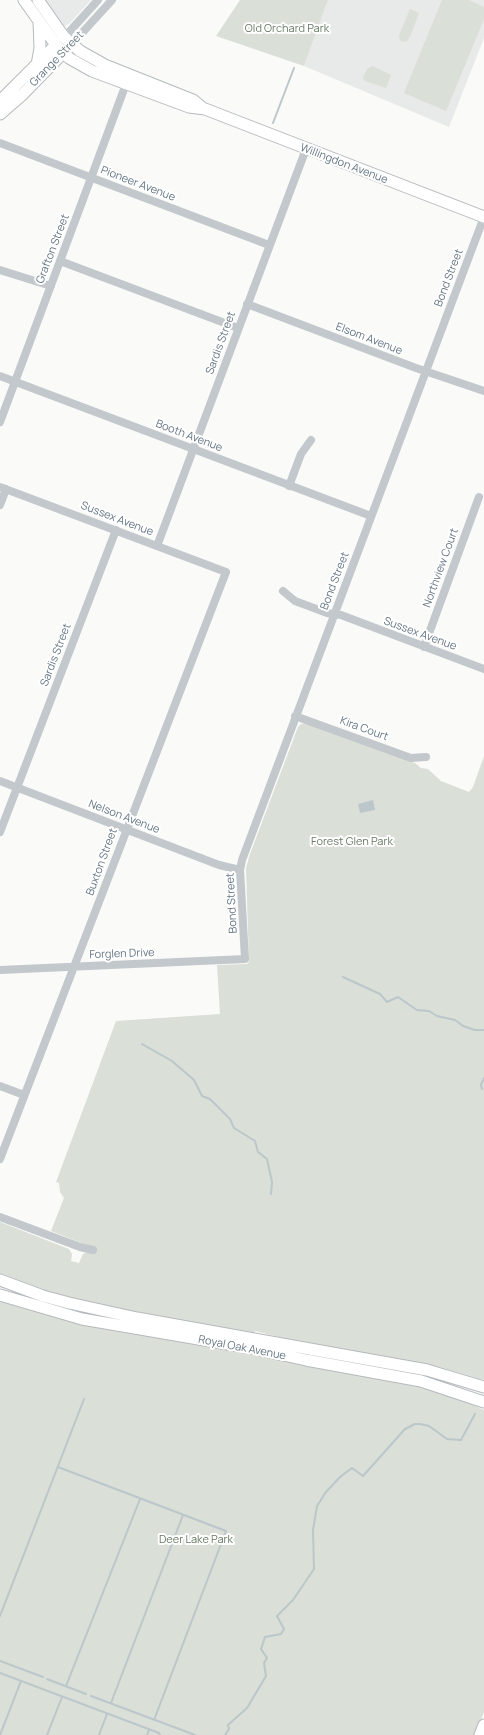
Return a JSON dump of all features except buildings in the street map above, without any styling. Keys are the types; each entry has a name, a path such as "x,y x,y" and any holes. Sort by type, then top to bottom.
{"main road":[{"name":"Willingdon Avenue","path":"24,0 39,21 64,45 79,64 92,71 189,107 205,109 484,217"},
{"name":"Willingdon Avenue","path":"38,0 64,45 93,60 193,100 205,109"},
{"path":"37,65 40,48 39,21"},
{"name":"Grange Street","path":"0,101 37,65 64,45"},
{"name":"Grange Street","path":"0,114 23,94 64,45"},
{"name":"Royal Oak Avenue","path":"0,1280 43,1296 136,1323"},
{"name":"Royal Oak Avenue","path":"0,1295 82,1319 136,1323 252,1343 427,1370 484,1387"},
{"name":"Royal Oak Avenue","path":"252,1343 306,1360 421,1381 484,1402"},
{"path":"480,1735 484,1725"}],"street":[{"name":"Grange Street","path":"64,45 98,0"},
{"name":"Grange Street","path":"64,45 112,0"},
{"name":"Grafton Street","path":"0,422 126,84"},
{"name":"Pioneer Avenue","path":"0,143 269,246"},
{"name":"Sardis Street","path":"157,546 306,149"},
{"name":"Bond Street","path":"245,959 240,870 248,841 484,217"},
{"path":"60,261 238,328"},
{"path":"0,270 51,286"},
{"name":"Elsom Avenue","path":"247,304 426,371 484,391"},
{"name":"Booth Avenue","path":"0,376 371,516"},
{"path":"289,486 301,454 311,440"},
{"path":"0,505 3,488"},
{"name":"Sussex Avenue","path":"3,488 226,572"},
{"name":"Northview Court","path":"424,647 479,497"},
{"name":"Sardis Street","path":"0,832 116,530"},
{"name":"Buxton Street","path":"0,1159 226,572"},
{"name":"Sussex Avenue","path":"284,591 295,601 341,616 484,669"},
{"name":"Kira Court","path":"296,716 411,758 426,757"},
{"name":"Nelson Avenue","path":"0,781 219,865 240,870"},
{"name":"Forglen Drive","path":"0,970 74,968 93,965 245,959"},
{"path":"0,1086 24,1095"},
{"path":"0,1217 80,1247 93,1250"}],"shaded area":[{"path":"43,0 91,0 69,24 65,26 61,25"},
{"path":"328,0 484,0 484,38 449,127 304,66"},
{"path":"373,800 375,810 360,813 358,804"}],"green space":[{"name":"Old Orchard Park","path":"240,0 328,0 304,66 216,36"},
{"path":"442,0 469,0 484,7 484,19 446,111 404,93"},
{"path":"410,9 419,13 410,37 407,41 402,42 399,38 400,33"},
{"path":"373,66 391,75 386,88 365,81 363,78 367,69"},
{"name":"Deer Lake Park","path":"306,723 415,763 421,768 428,769 441,781 469,792 473,787 484,756 484,1380 440,1367 295,1341 255,1331 250,1353 408,1382 444,1392 484,1410 484,1712 475,1735 0,1735 0,1298 134,1332 138,1313 67,1299 0,1275 0,1222 69,1249 72,1254 71,1261 79,1263 83,1254 94,1248 51,1231 64,1198 60,1192 59,1183 56,1182 116,1021 220,1014 217,965 247,964 249,962 246,868 298,727 301,724"}],"waterway":[{"path":"273,123 294,68"},
{"path":"343,977 380,994 387,1002 398,997 417,1010 429,1011 437,1016 455,1020 463,1026 475,1030 484,1030"},
{"path":"142,1044 172,1061 194,1080 202,1096 210,1099 230,1119 234,1128 255,1141 258,1152 267,1159 272,1182 271,1194"},
{"path":"482,1089 481,1085 484,1078"},
{"path":"0,1616 84,1399"},
{"path":"225,1735 229,1729 228,1725 247,1708 266,1676 264,1663 267,1658 261,1649 265,1637 281,1634 284,1629 277,1616 293,1600 314,1569 313,1530 317,1506 326,1492 340,1477 352,1468 363,1476 405,1429 415,1424 420,1424 429,1426 447,1439 461,1440 475,1414"},
{"path":"58,1467 226,1531 154,1720"},
{"path":"66,1686 140,1499"},
{"path":"111,1703 183,1515"},
{"path":"0,1661 43,1677"},
{"path":"0,1673 159,1733 160,1735"},
{"path":"47,1679 86,1694"},
{"path":"0,1735 21,1681"},
{"path":"91,1696 195,1735"},
{"path":"47,1735 62,1697"},
{"path":"99,1735 107,1714"},
{"path":"147,1735 149,1730"}],"park label":[{"name":"Forest Glen Park","path":"352,842"}]}
